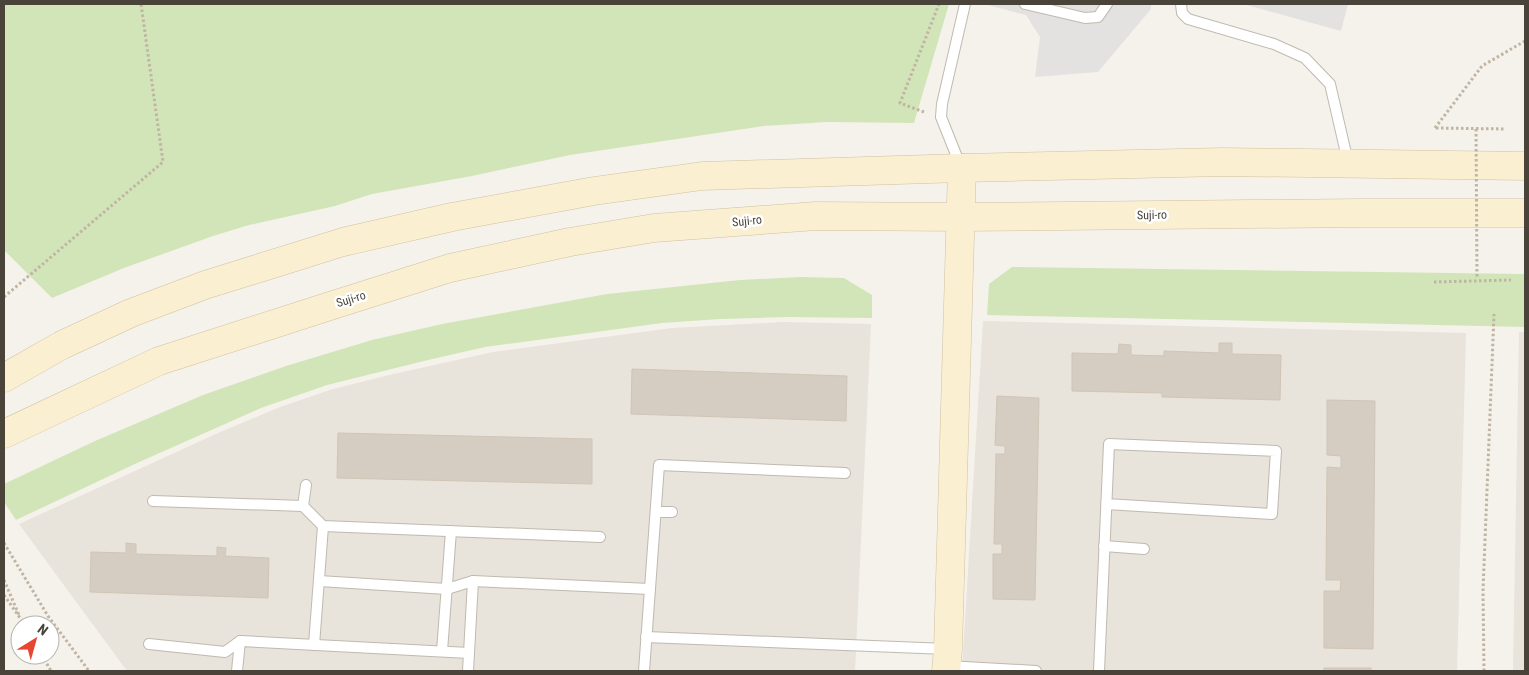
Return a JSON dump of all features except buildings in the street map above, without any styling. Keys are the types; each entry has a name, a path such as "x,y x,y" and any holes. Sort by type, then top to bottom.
{"main road":[{"path":"4,378 62,345 131,313 205,286 343,242 452,217 594,190 702,176 962,168 1223,162 1525,166"},
{"path":"947,662 962,168"},
{"name":"Suji-ro","path":"4,434 160,361 450,268 570,242 654,228 816,216 960,217 1525,213"}],"lane":[{"path":"962,168 941,117 942,104 965,4"},
{"path":"1026,4 1085,18 1098,17 1107,4"},
{"path":"1182,4 1182,13 1188,19 1274,44 1305,58 1330,84 1348,163"},
{"path":"1099,671 1104,546 1106,504 1109,444 1276,451 1272,514 1106,504"},
{"path":"644,671 659,465 845,473"},
{"path":"303,506 306,485"},
{"path":"153,501 303,506 323,526 600,537"},
{"path":"656,512 672,512"},
{"path":"314,645 323,526"},
{"path":"442,652 451,531"},
{"path":"1104,546 1144,549"},
{"path":"319,582 446,589 473,581 650,590"},
{"path":"468,671 473,581"},
{"path":"646,636 1036,671"},
{"path":"149,644 225,652 240,641 469,653"},
{"path":"237,671 240,641"}],"path":[{"path":"4,297 163,162 141,4"},
{"path":"939,4 900,103 941,117"},
{"path":"1506,129 1435,128 1482,66 1525,41"},
{"path":"1476,129 1477,279"},
{"path":"1434,282 1477,279 1511,280"},
{"path":"1484,671 1483,591 1494,314"},
{"path":"4,544 48,616 89,671"},
{"path":"4,580 19,615"},
{"path":"4,596 19,615"}],"shaded area":[{"path":"984,4 1151,4 1151,9 1098,72 1035,77 1040,37 1026,15"},
{"path":"1243,4 1348,4 1341,31"},
{"path":"983,321 1466,333 1457,671 962,671"},
{"path":"783,322 871,324 855,671 127,671 19,524 218,433 280,407 333,389 493,352 672,328"},
{"path":"1519,332 1525,332 1525,671 1513,671"}],"green space":[{"path":"4,4 949,4 914,123 826,122 764,126 570,155 472,176 372,194 335,206 249,225 213,236 124,268 52,298 4,250"},
{"path":"1012,267 1525,274 1525,327 987,315 989,284"},
{"path":"800,277 844,278 872,295 872,318 785,317 662,323 485,347 327,385 261,408 137,463 16,520 4,502 4,484 95,441 203,395 286,366 372,340 442,324 607,294 740,280"}]}
